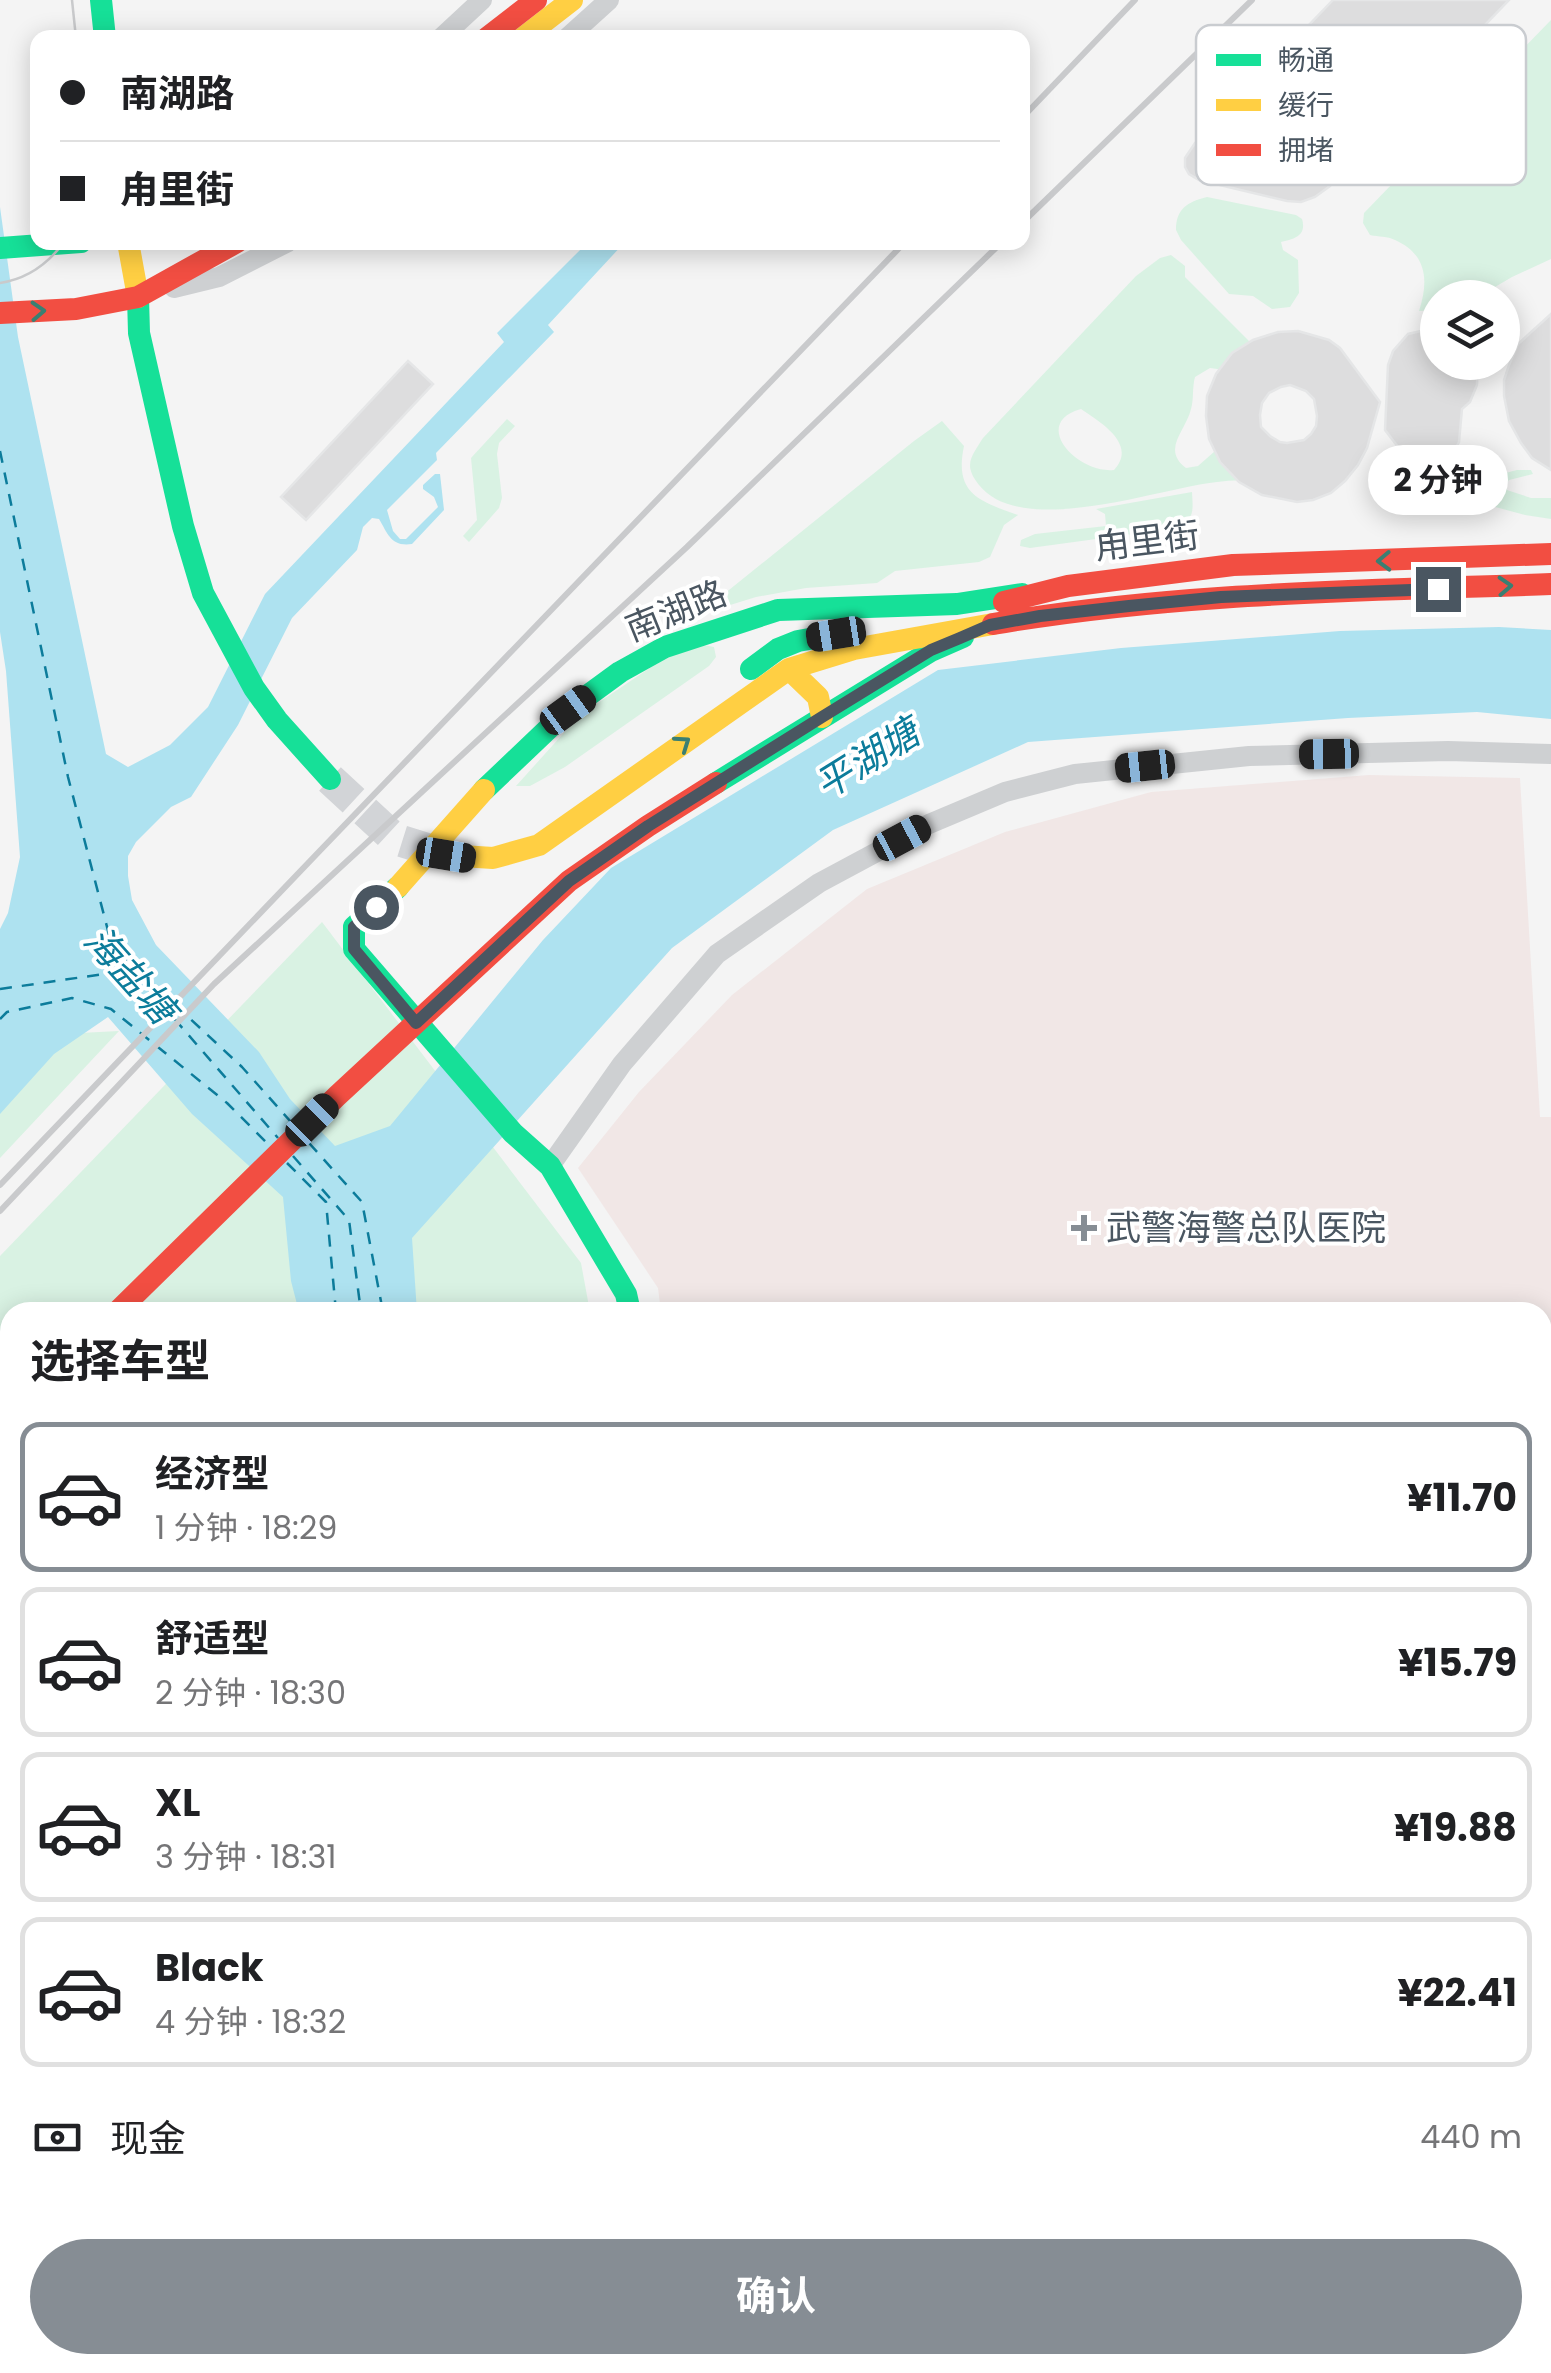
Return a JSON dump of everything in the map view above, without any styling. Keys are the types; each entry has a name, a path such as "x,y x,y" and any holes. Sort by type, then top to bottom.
{"main road":[{"path":"101,0 104,30"},
{"path":"497,30 536,0"},
{"path":"533,30 572,0"},
{"path":"0,248 30,246"},
{"path":"129,250 138,297 156,332 214,574 234,622 283,700 312,733 338,772"},
{"path":"0,313 76,309 138,297 223,250"},
{"name":"甪里街","path":"777,659 798,641 949,616 1068,586 1233,565 1551,554"},
{"name":"甪里街","path":"990,625 1221,597 1551,584"},
{"name":"南湖路","path":"628,1302 550,1166 513,1133 354,949 354,927 398,887 484,790 568,710 620,672 665,647 778,610 957,604 1068,586"},
{"path":"759,616 777,659 818,697 822,717"},
{"path":"454,848 490,843 542,824 777,659 990,625"},
{"path":"128,1302 337,1096 569,881 648,826 931,650 990,625"}],"street":[{"path":"450,30 482,0"},
{"path":"576,30 609,0"},
{"path":"138,297 219,277 272,250"},
{"path":"550,1166 622,1064 717,954 819,883 929,824 1005,792 1075,774 1250,756 1448,751 1551,754"}],"shaded area":[{"name":"武警海警总队医院","path":"1369,775 1520,778 1540,1117 1551,1117 1551,1302 660,1302 658,1288 578,1168 639,1092 732,995 867,889 1005,832 1151,792"}],"green space":[{"path":"1551,20 1551,259 1507,280 1424,280 1414,253 1395,240 1370,235 1363,223 1364,213 1391,185 1526,185 1526,46"},
{"path":"1207,197 1302,219 1301,233 1281,242 1283,250 1298,260 1299,293 1290,307 1272,309 1253,296 1229,294 1181,240 1176,230 1181,212 1188,204"},
{"path":"1171,255 1185,266 1185,277 1253,345 1232,371 1210,368 1195,377 1191,409 1175,447 1179,461 1186,468 1198,466 1231,437 1263,479 1217,482 1058,509 1026,508 999,501 979,485 971,472 972,456 983,438 1136,276 1160,258","holes":["1081,409 1106,427 1119,443 1122,451 1114,470 1086,464 1064,446 1059,425 1066,416"]},
{"path":"507,419 515,426 499,443 499,508 469,542 463,536 477,520 471,458"},
{"path":"942,421 964,446 963,475 972,493 1018,515 1004,525 990,557 979,562 895,571 877,583 806,588 756,597 698,615 914,441"},
{"path":"1531,470 1533,474 1509,480 1507,490 1531,498 1551,498 1551,519 1447,494 1448,488"},
{"path":"1192,492 1192,513 1177,528 1030,548 1020,546 1021,540 1035,534 1106,526 1105,514 1096,509"},
{"path":"698,644 714,647 716,657 709,666 565,767 530,786 516,786 580,715 678,649"},
{"path":"322,922 581,1263 588,1302 0,1302 0,1256"},
{"path":"119,1031 0,1158 0,1093 60,1034"}],"water":[{"path":"0,207 18,337 106,754 128,767 170,745 208,707 265,594 504,342 497,333 580,250 618,250 548,325 554,332 436,453 437,460 387,510 393,531 400,539 406,539 438,507 423,485 440,474 444,510 412,544 395,541 379,519 372,518 363,527 357,550 292,618 238,725 191,797 171,807 136,842 128,856 132,900 156,945 259,1052 290,1099 335,1146 390,1126 543,940 611,868 938,670 1121,648 1340,631 1499,627 1551,630 1551,719 1477,712 1028,742 833,830 672,948 412,1238 416,1302 296,1302 283,1197 192,1114 108,1017 54,1054 0,1114 0,929 8,913 20,857 0,632"}],"building":[{"path":"1333,0 1509,0 1485,25 1309,25"},
{"path":"1195,143 1196,178 1185,167 1185,158"},
{"path":"1220,185 1331,185 1315,197 1287,201"},
{"path":"1551,314 1551,470 1532,458 1509,421 1504,380 1520,380 1520,342"},
{"path":"1298,331 1329,340 1340,348 1380,402 1358,465 1331,493 1313,500 1297,502 1262,495 1239,482 1220,462 1209,439 1207,396 1216,374 1232,353 1253,340","holes":["1290,385 1314,399 1317,416 1311,434 1304,440 1287,443 1270,436 1261,427 1260,415 1269,393"]},
{"path":"1420,331 1420,380 1477,380 1470,402 1462,409 1459,442 1451,456 1441,462 1412,459 1385,430 1388,365 1393,351 1408,334"},
{"path":"408,361 433,384 306,520 281,497"}],"ferry route":[{"path":"0,451 68,777 112,946 242,1067 291,1122"},
{"path":"0,989 132,970 278,1138"},
{"path":"0,1019 7,1012 72,998 111,1009 227,1103 267,1143"},
{"path":"309,1143 362,1202 381,1302"},
{"path":"293,1156 349,1220 360,1302"},
{"path":"287,1163 326,1202 335,1302"}],"tunnel":[{"path":"330,779 395,839 446,855"}],"tram line":[{"path":"72,0 75,30"},
{"path":"0,283 36,269 57,250"}],"railway":[{"path":"1030,110 1135,0"},
{"path":"1226,25 1252,0"},
{"path":"1030,215 1196,54"},
{"path":"0,1185 897,250"},
{"path":"0,1211 214,984 687,547 994,250"}],"traffic: fast":[{"path":"101,0 104,30"},
{"path":"0,248 30,246"},
{"path":"138,297 139,333 183,526 203,593 254,688 330,779"},
{"path":"484,790 568,710 620,672 665,647 778,610 957,604 1022,594"},
{"path":"751,669 778,649 798,641 843,633"},
{"path":"716,783 931,651 963,637"},
{"path":"398,887 354,927 354,949 513,1133 550,1166 628,1302"}],"traffic: slow":[{"path":"533,30 572,0"},
{"path":"129,250 138,297"},
{"path":"446,855 493,858 539,845 789,669 854,649 993,624"},
{"path":"789,669 818,697 822,717"},
{"path":"398,887 484,790"}],"traffic: jam":[{"path":"497,30 536,0"},
{"path":"0,313 76,309 138,297 223,250"},
{"path":"1004,602 1068,586 1233,565 1551,554"},
{"path":"993,624 1201,599 1551,584"},
{"path":"127,1302 337,1096 569,881 716,783"}],"place":[{"name":"武警海警总队医院","path":"1084,1228"}],"route":[{"path":"376,907 354,927 354,949 416,1023 569,881 648,826 931,650 990,625 1040,616 1221,597 1438,589"}],"water label":[{"name":"平湖塘","path":"867,759"},
{"name":"海盐塘","path":"130,975"}]}
